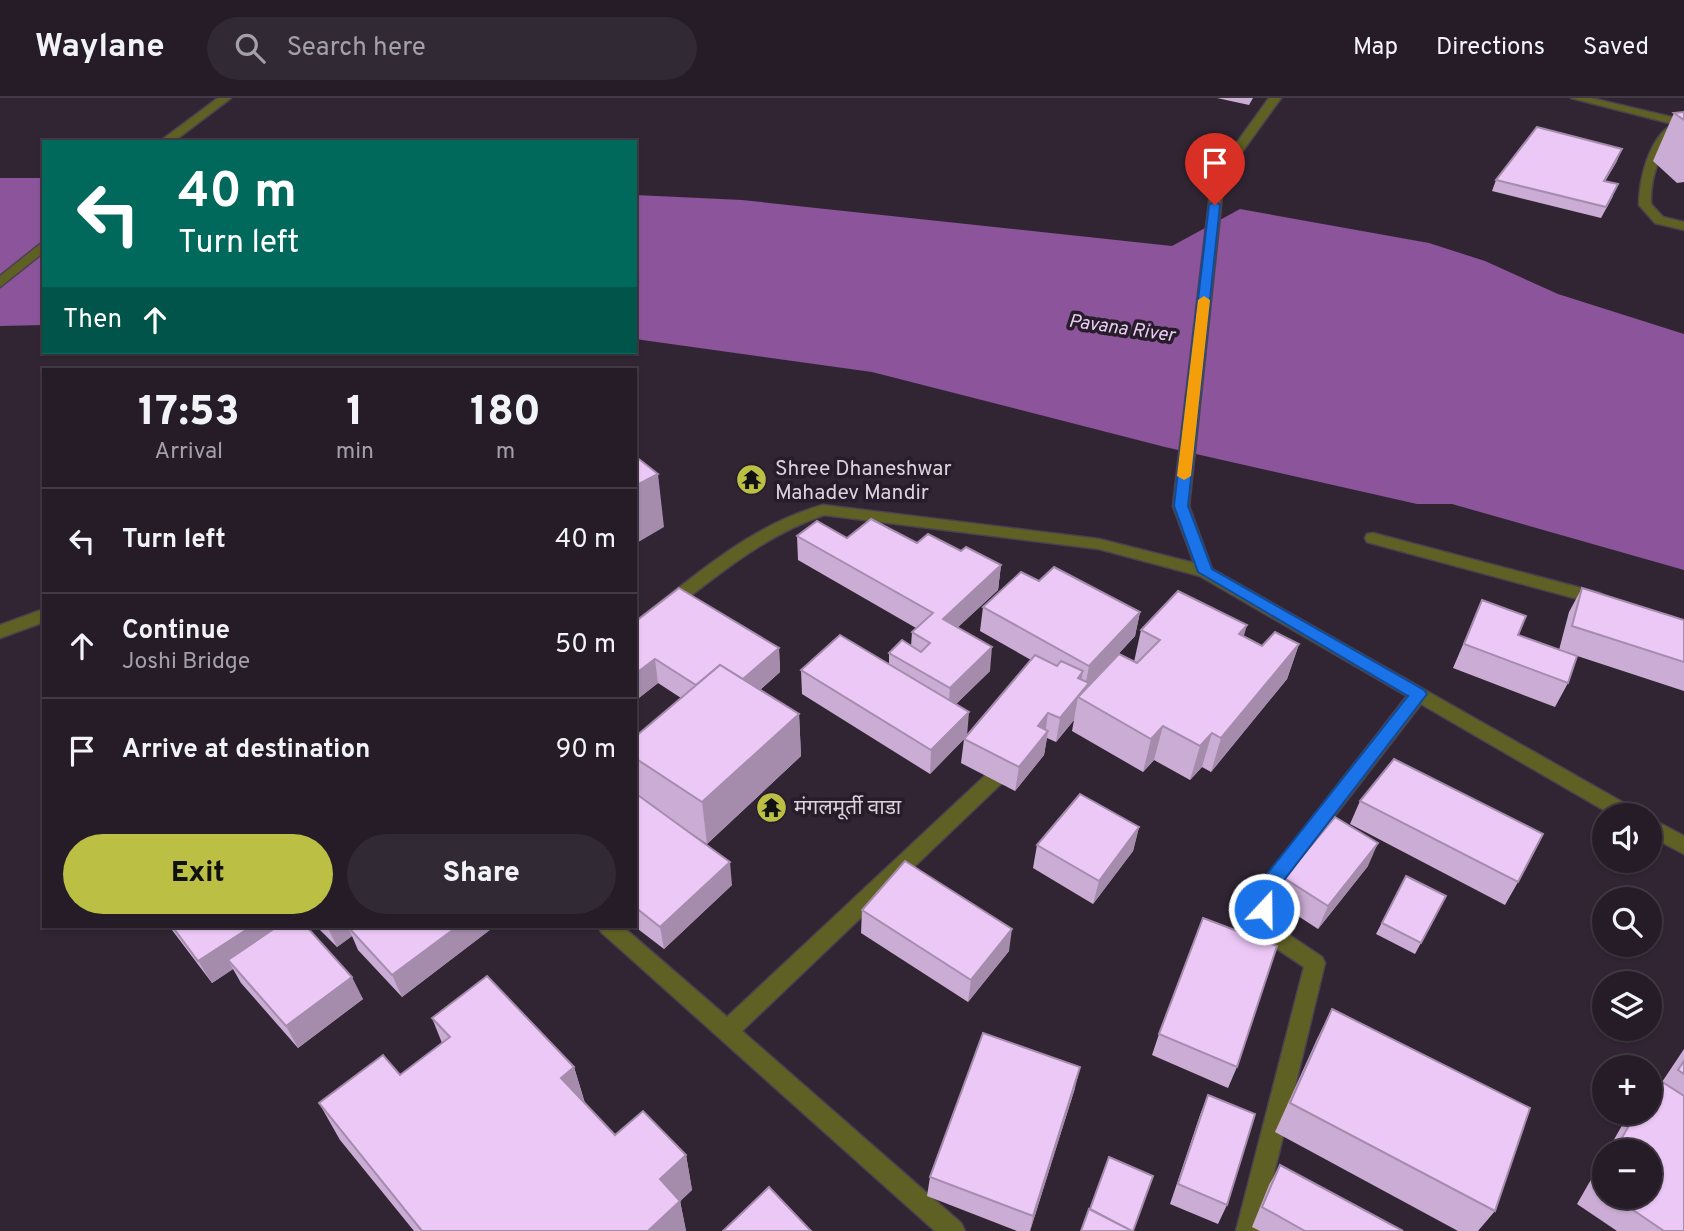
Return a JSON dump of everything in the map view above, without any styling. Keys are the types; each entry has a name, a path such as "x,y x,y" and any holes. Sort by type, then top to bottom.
{"street":[{"path":"167,140 225,98"},
{"path":"1205,572 1181,506 1218,177 1275,98"},
{"path":"1577,98 1680,123 1650,159 1644,187 1645,205 1660,220 1684,226"},
{"path":"0,283 42,247"},
{"path":"637,629 746,545 785,523 823,510 1099,544 1205,572 1608,803"},
{"path":"1373,538 1619,605"},
{"path":"0,632 42,616"},
{"path":"1248,1231 1315,963 1262,928 1266,890 1419,694"},
{"path":"727,1031 997,776"},
{"path":"1662,834 1684,846"},
{"path":"610,928 953,1231"}],"water":[{"path":"0,178 42,178 42,325 0,326"},
{"name":"Pavana River","path":"637,195 742,200 1172,246 1240,209 1429,243 1485,261 1558,294 1684,334 1684,570 1452,504 1417,504 1165,447 872,372 637,339"}],"building":[{"path":"1684,112 1684,120 1674,113"},
{"path":"1537,127 1622,149 1604,181 1618,184 1606,207 1496,180"},
{"path":"637,458 658,474 637,485"},
{"path":"871,519 917,543 928,534 961,551 966,547 1001,565 943,619 992,647 950,688 889,653 902,640 921,652 930,643 912,632 933,613 797,536 817,521 847,538"},
{"path":"1054,567 1140,612 1089,666 983,607 1021,572 1039,581"},
{"path":"679,588 779,648 743,679 720,665 696,685 655,659 637,672 637,620"},
{"path":"1582,588 1684,620 1684,662 1572,626"},
{"path":"1178,591 1247,625 1239,634 1262,646 1275,632 1299,644 1221,738 1212,733 1200,746 1163,726 1151,739 1078,697 1119,654 1137,663 1160,640 1141,630"},
{"path":"1482,600 1526,616 1518,635 1577,656 1568,683 1464,644"},
{"path":"840,635 969,712 931,750 801,670"},
{"path":"1035,655 1057,666 1061,661 1083,671 1078,678 1089,683 1060,718 1048,713 1038,726 1048,731 1019,767 964,739"},
{"path":"720,665 799,714 702,802 637,759 637,735"},
{"path":"1394,759 1543,834 1518,882 1360,801"},
{"path":"637,794 730,862 660,927 637,909"},
{"path":"1080,794 1139,827 1099,881 1037,845"},
{"path":"1335,817 1378,843 1328,906 1284,878"},
{"path":"905,861 1012,929 971,980 862,910"},
{"path":"1406,876 1446,896 1421,943 1382,923"},
{"path":"1203,918 1277,946 1237,1067 1159,1034"},
{"path":"173,928 249,928 198,961"},
{"path":"275,928 308,928 352,977 286,1026 228,960"},
{"path":"349,928 455,928 392,975"},
{"path":"487,976 574,1067 561,1078 615,1135 643,1111 686,1155 660,1179 680,1201 648,1231 422,1231 319,1103 383,1055 400,1075 450,1037 432,1018"},
{"path":"1332,1009 1530,1108 1495,1211 1290,1103"},
{"path":"983,1033 1080,1067 1033,1216 930,1177"},
{"path":"1684,1061 1684,1074 1678,1070"},
{"path":"1662,1082 1684,1096 1684,1231 1664,1231 1632,1209 1662,1209 1662,1139 1621,1139 1629,1125 1662,1125"},
{"path":"1208,1095 1255,1114 1227,1205 1178,1184"},
{"path":"1109,1157 1153,1176 1133,1231 1090,1209"},
{"path":"1280,1165 1403,1231 1305,1231 1262,1207"},
{"path":"769,1187 811,1231 723,1231"},
{"path":"1089,1209 1132,1231 1081,1231"}],"slow traffic":[{"path":"1184,476 1204,300"}],"place":[{"name":"Shree Dhaneshwar Mahadev Mandir","path":"752,480"},
{"name":"मंगलमूर्ती वाडा","path":"771,807"}],"route":[{"path":"1215,205 1181,506 1205,572 1419,694 1266,890 1264,909"}]}
